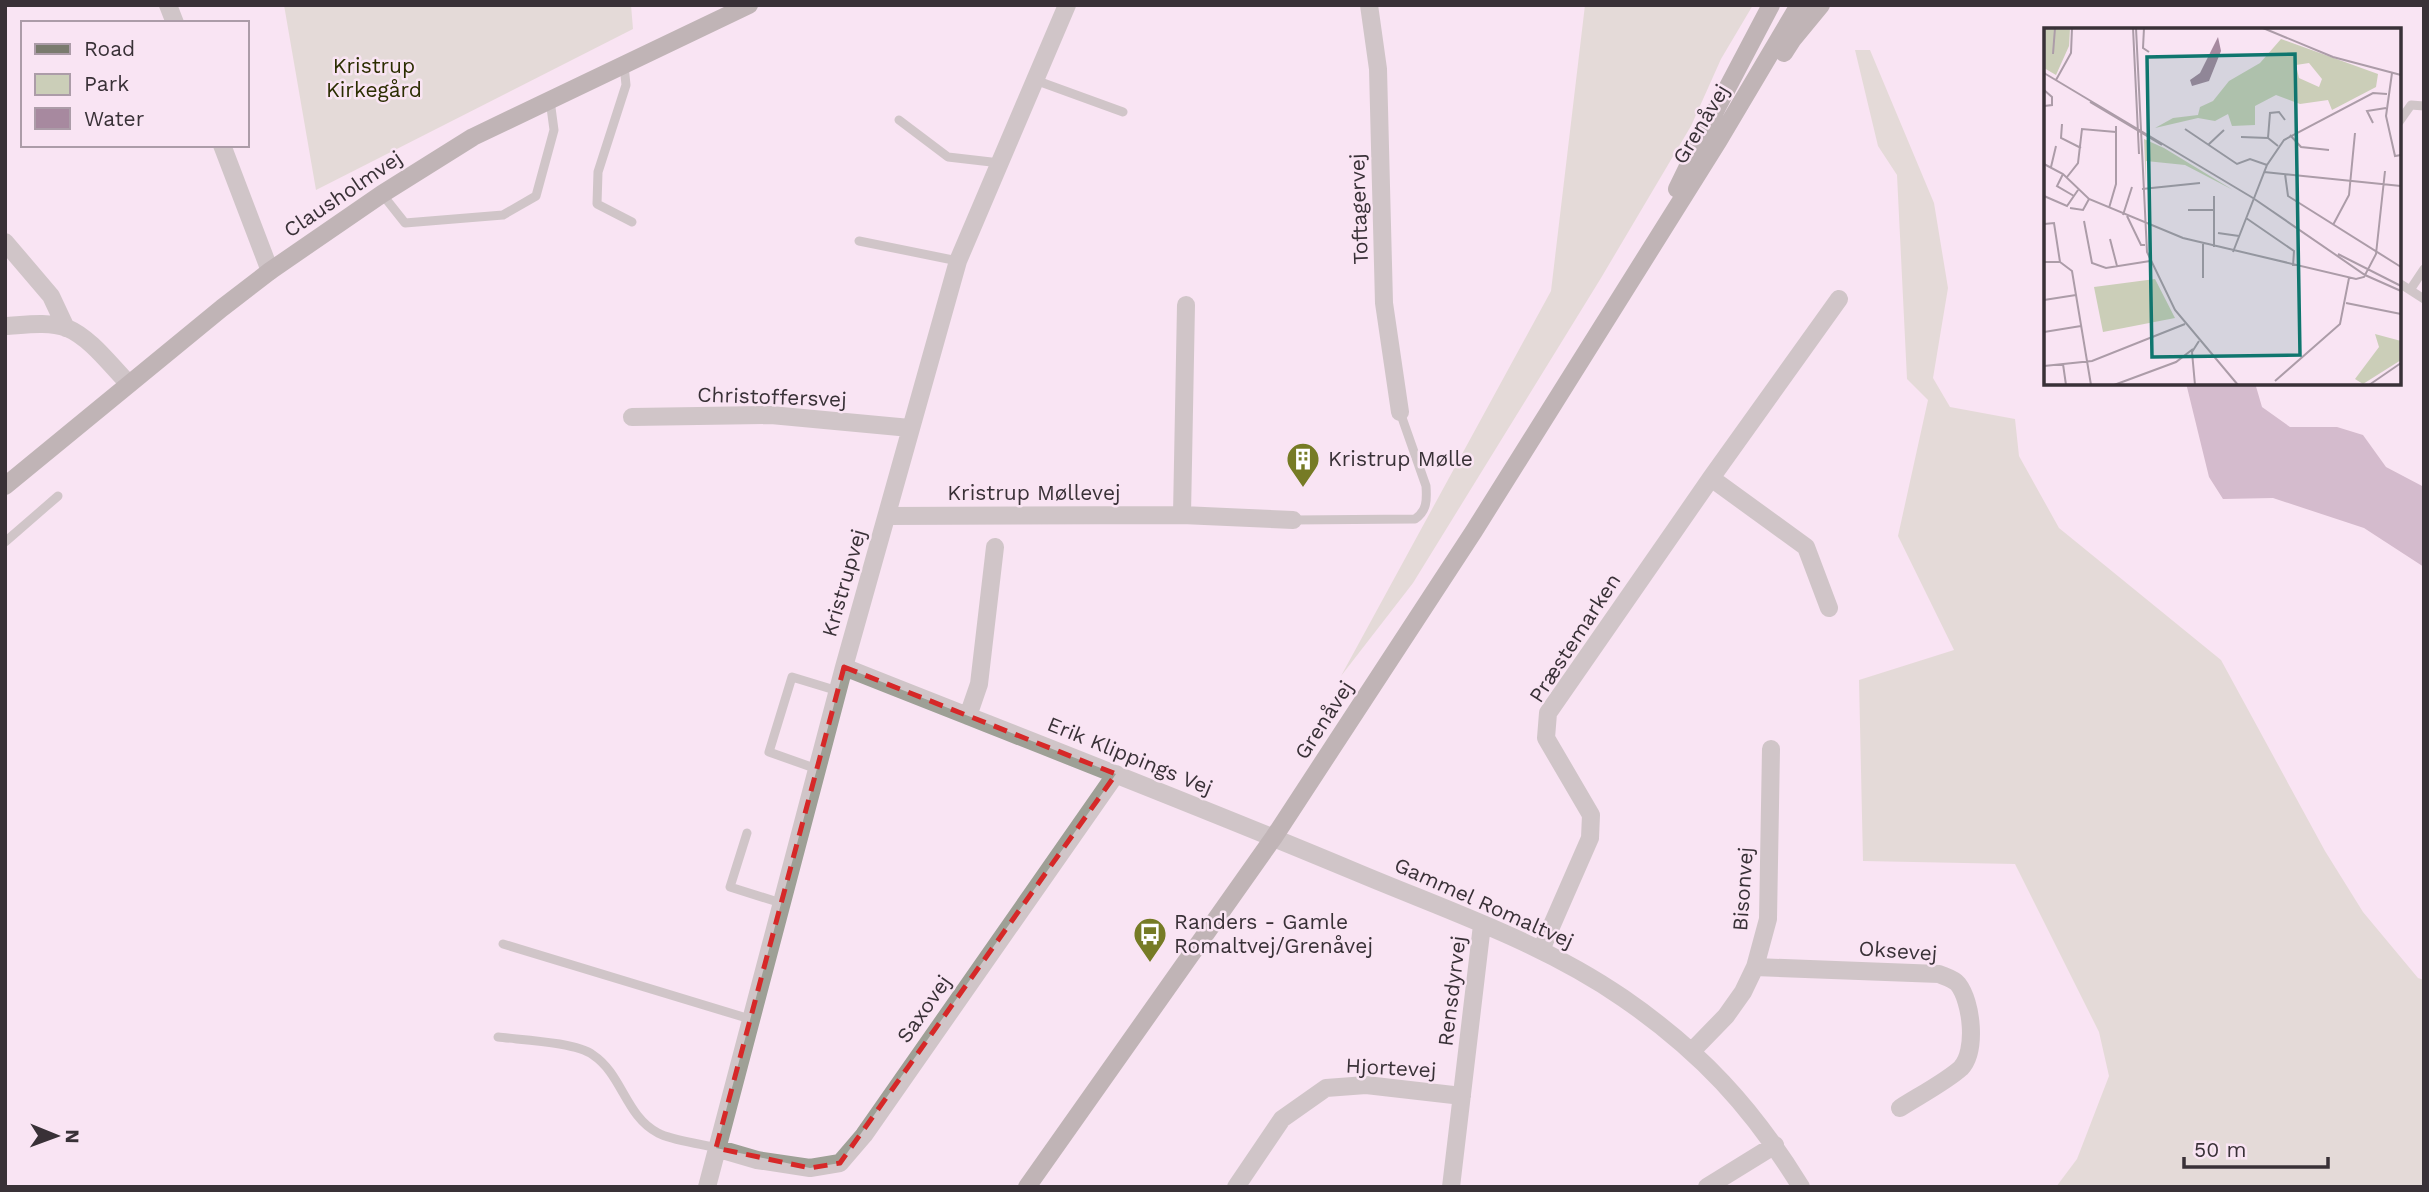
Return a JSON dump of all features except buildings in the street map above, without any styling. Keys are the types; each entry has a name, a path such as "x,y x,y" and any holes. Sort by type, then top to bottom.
{"street":[{"name":"Clausholmvej","path":"5,486 270,271 382,194 473,137 749,5"},
{"name":"Kristrupvej","path":"707,1187 844,667 958,261 1067,5"},
{"name":"Toftagervej","path":"1369,5 1378,69 1384,303 1400,411"},
{"name":"Grenåvej","path":"1640,266 1710,119 1771,5"},
{"name":"Grenåvej","path":"1027,1187 1274,837 1474,531 1720,139 1799,5"},
{"path":"1720,139 1754,105 1793,39 1821,5"},
{"path":"223,147 270,271"},
{"path":"5,242 51,296 66,328"},
{"name":"Præstemarken","path":"1542,950 1590,838 1591,815 1546,738 1548,713 1839,299"},
{"path":"1182,515 1186,306"},
{"path":"5,326 36,324 66,328 88,343 130,384"},
{"name":"Christoffersvej","path":"632,417 771,415 910,428"},
{"path":"1711,478 1805,547 1829,608"},
{"name":"Kristrup Møllevej","path":"887,516 1182,515 1293,520"},
{"path":"968,716 979,684 995,547"},
{"name":"Erik Klippings Vej","path":"844,667 1274,837"},
{"name":"Bisonvej","path":"1692,1051 1726,1016 1743,992 1755,967 1768,919 1770,750"},
{"name":"Saxovej","path":"716,1148 757,1160 810,1168 840,1163 864,1135 1116,774"},
{"name":"Gammel Romaltvej","path":"1274,837 1542,950 1622,997 1692,1051 1739,1097 1776,1146 1801,1187"},
{"name":"Rensdyrvej","path":"1451,1187 1482,925"},
{"name":"Oksevej","path":"1755,967 1939,974 1956,981 1966,996 1972,1038 1969,1056 1960,1068 1900,1108"},
{"name":"Hjortevej","path":"1236,1187 1282,1119 1326,1088 1366,1085 1462,1096"},
{"path":"1707,1187 1776,1146"}],"lane":[{"path":"624,65 626,85 598,172 597,204 632,222"},
{"path":"1035,80 1123,112"},
{"path":"382,194 405,223 503,215 536,196 554,130 550,100"},
{"path":"2401,119 2411,105 2424,106"},
{"path":"899,120 948,157 1000,163"},
{"path":"859,241 958,261"},
{"path":"2410,290 2424,269"},
{"path":"2401,285 2424,299"},
{"path":"1293,520 1415,519 1422,514 1427,497 1426,486 1400,411"},
{"path":"5,542 58,496"},
{"path":"817,769 769,752 792,677 838,691"},
{"path":"747,833 730,887 781,903"},
{"path":"503,944 750,1019"},
{"path":"498,1037 568,1046 593,1054 612,1074 638,1116 658,1133 716,1148"}],"highlighted area":[{"path":"844,667 1116,774 840,1163 810,1168 716,1148"}],"green space":[{"name":"Kristrup Kirkegård","path":"284,5 631,5 633,29 316,190"},
{"path":"1585,5 1753,5 1721,59 1691,126 1601,278 1413,583 1341,676 1551,291"},
{"path":"1855,50 1870,50 1934,203 1948,288 1933,378 1950,407 2015,419 2019,456 2059,528 2221,660 2325,851 2363,912 2418,978 2424,980 2424,1187 2056,1187 2077,1159 2109,1076 2099,1032 2015,864 1863,861 1859,680 1954,650 1898,536 1928,400 1907,379 1897,175 1878,146"}],"water":[{"path":"2186,385 2256,385 2262,407 2290,427 2337,427 2363,435 2386,467 2424,487 2424,567 2364,528 2273,498 2223,499 2209,477"}],"place":[{"name":"Kristrup Mølle","path":"1303,489"},
{"name":"Randers - Gamle Romaltvej/Grenåvej","path":"1150,964"}]}
